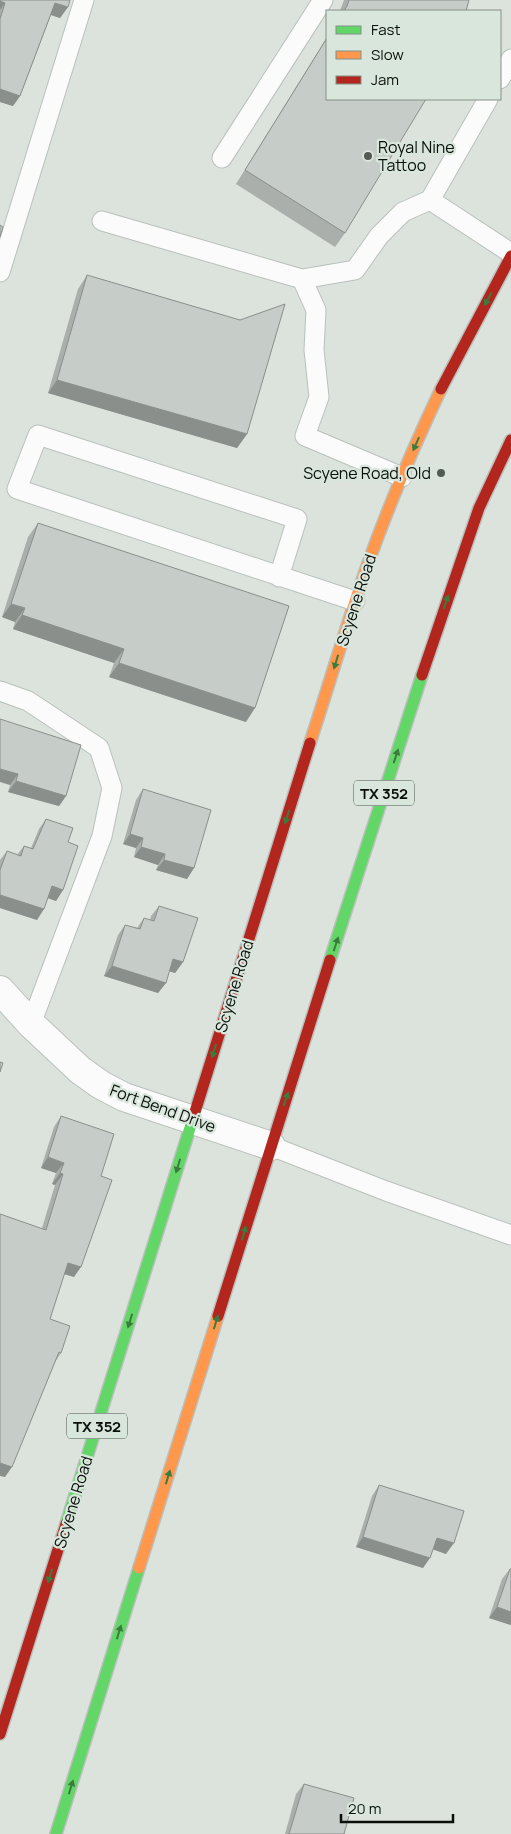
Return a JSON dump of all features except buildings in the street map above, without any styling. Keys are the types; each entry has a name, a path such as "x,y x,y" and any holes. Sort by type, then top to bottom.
{"main road":[{"name":"Scyene Road","path":"0,1734 374,545 402,477 458,354 511,254"},
{"name":"TX 352","path":"56,1834 271,1146 434,636 479,508 511,440"}],"street":[{"name":"Fort Bend Drive","path":"0,990 31,1024 80,1070 101,1085 124,1097 271,1146"}],"lane":[{"path":"0,272 84,0"},
{"path":"222,158 323,0"},
{"path":"501,77 511,59"},
{"path":"102,221 302,279 355,270 379,236 403,212 430,200 487,100"},
{"path":"430,200 511,254"},
{"path":"302,279 316,310 314,350 319,397 305,436 402,477"},
{"path":"279,576 297,519 38,435 17,489 279,576 355,601"},
{"path":"0,691 28,701 99,748 112,788 102,836 31,1024"},
{"path":"271,1146 386,1191 511,1235"}],"traffic: fast":[{"path":"330,960 422,675"},
{"path":"66,1524 195,1112"},
{"path":"56,1834 139,1568"}],"traffic: slow":[{"path":"310,743 374,546 401,478 441,389"},
{"path":"139,1568 218,1316"}],"traffic: jam":[{"path":"441,389 511,256"},
{"path":"422,675 479,508 511,440"},
{"path":"195,1112 310,743"},
{"path":"218,1316 330,960"},
{"path":"0,1734 66,1524"}],"place":[{"name":"Royal Nine Tattoo","path":"368,156"},
{"name":"Scyene Road, Old","path":"441,473"}]}
